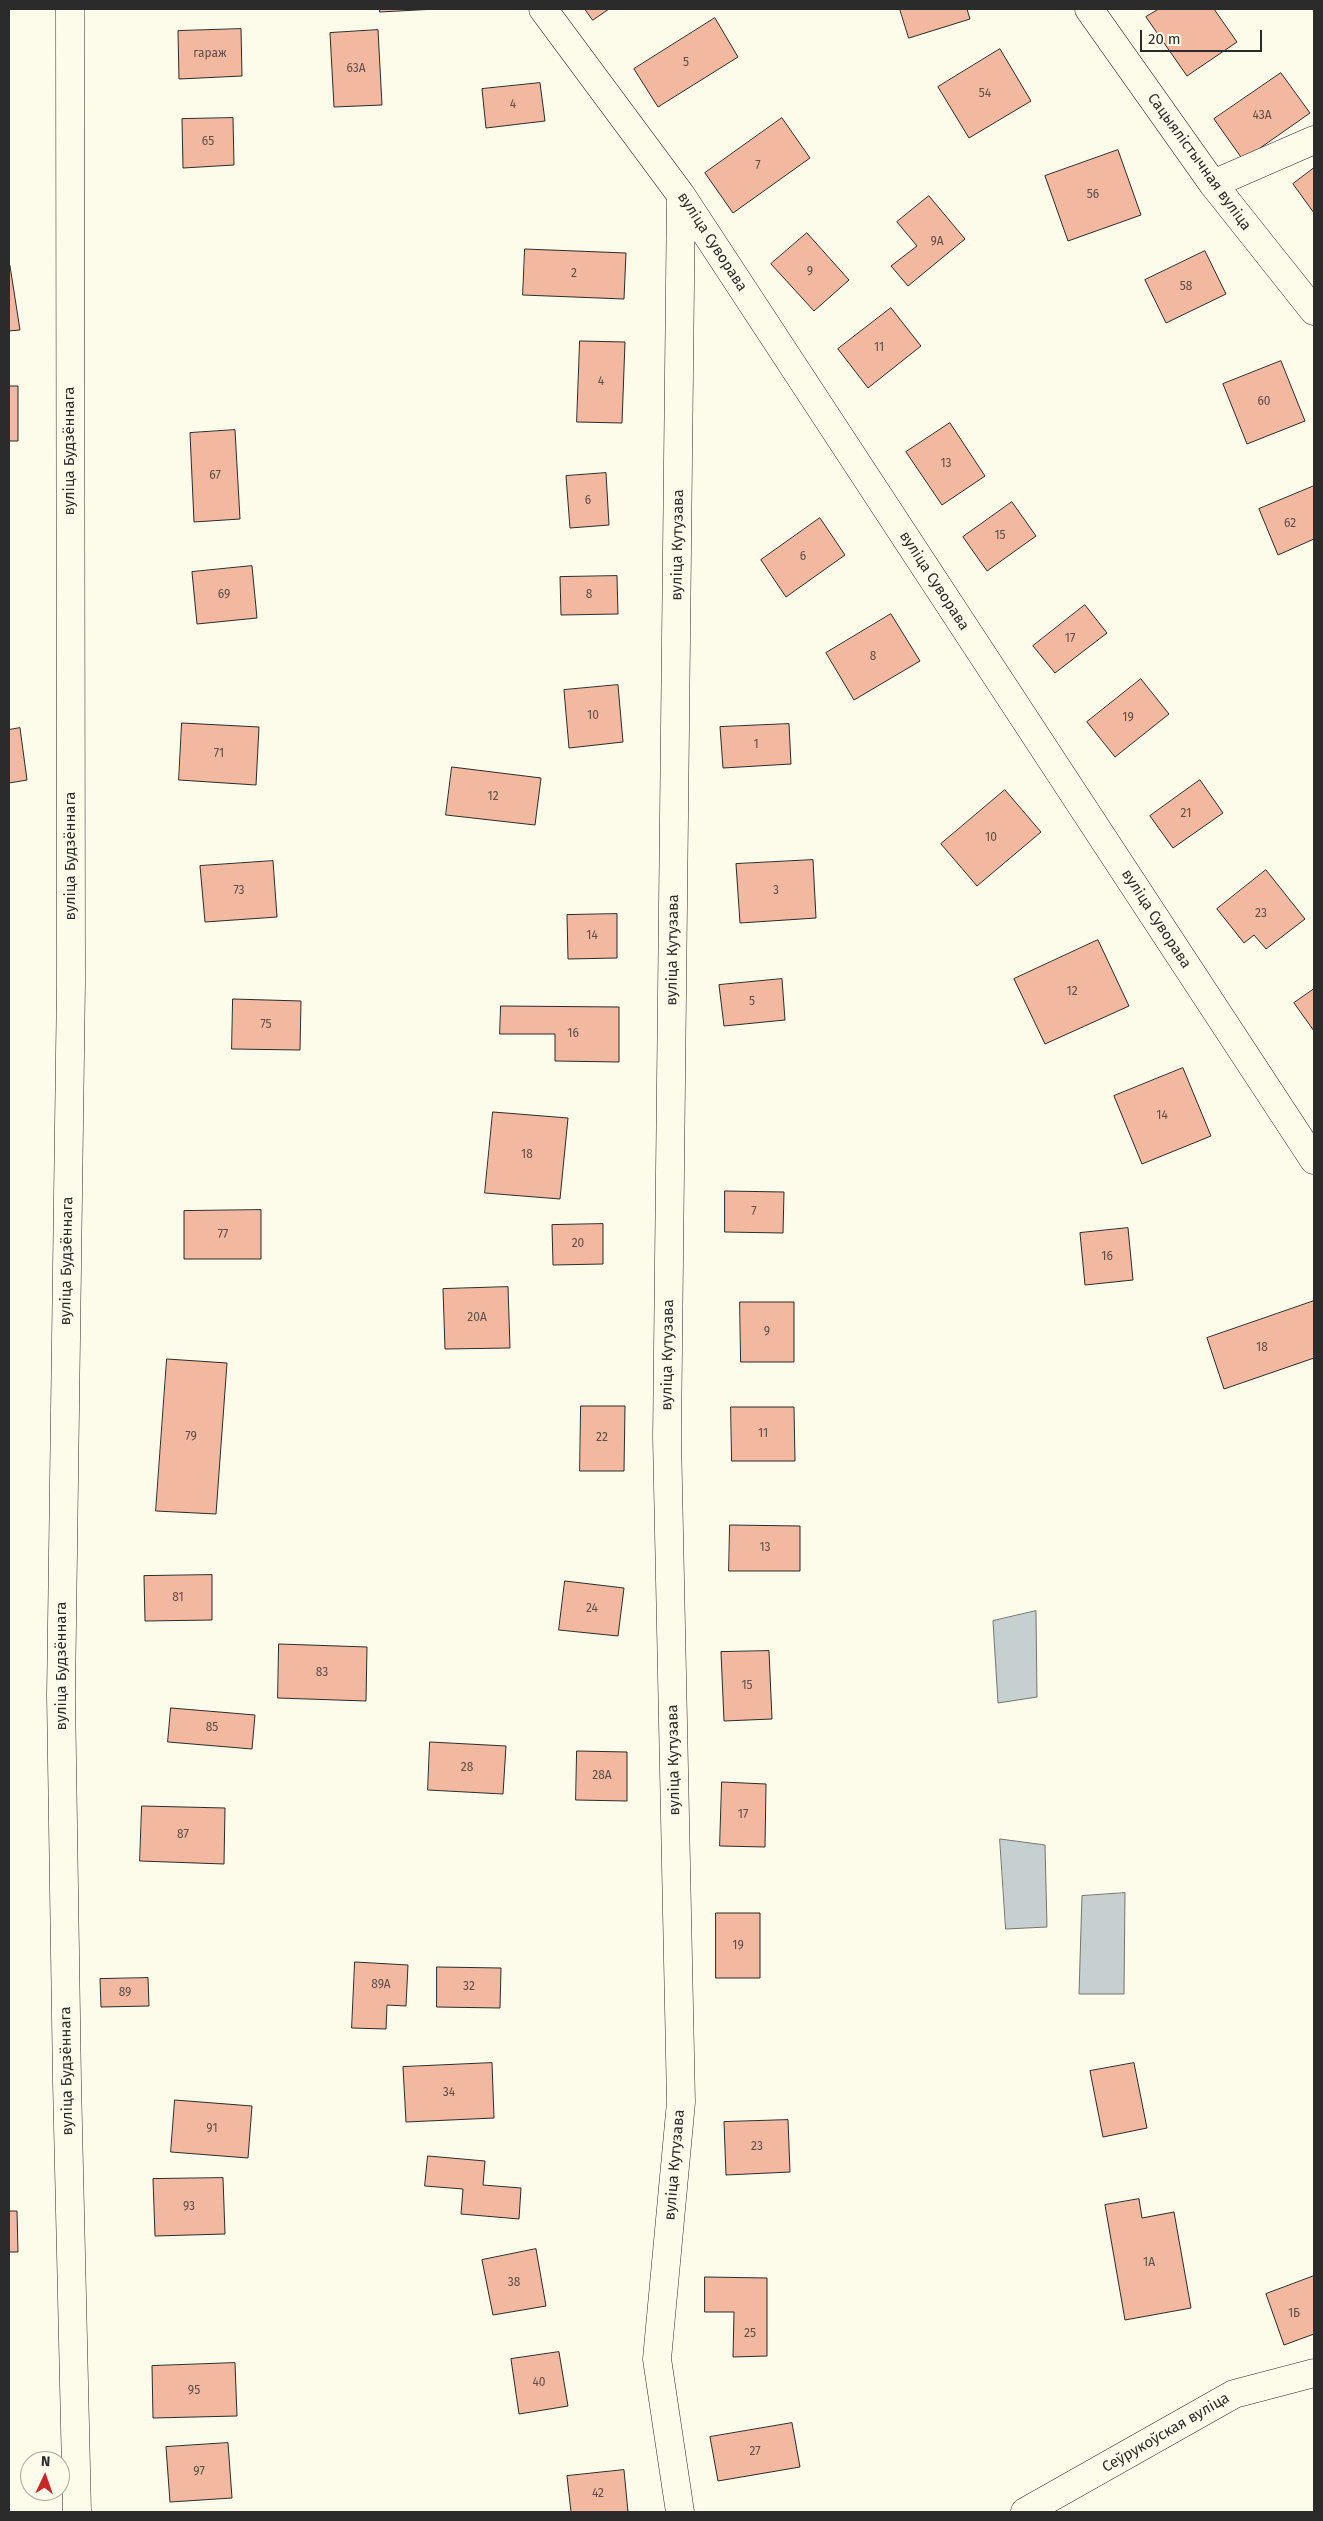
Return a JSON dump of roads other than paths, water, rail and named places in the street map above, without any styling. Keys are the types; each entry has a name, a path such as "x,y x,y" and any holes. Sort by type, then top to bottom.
{"street":[{"name":"вуліца Будзённага","path":"70,9 72,983 61,1695 67,2092 77,2512"},
{"name":"вуліца Суворава","path":"543,9 682,195 1314,1160"},
{"name":"Сацыялістычная вуліца","path":"1089,9 1213,184 1314,311"},
{"path":"1213,184 1314,140"},
{"name":"вуліца Кутузава","path":"680,2512 657,2359 681,2102 667,1437 682,195"},
{"name":"Сеўрукоўская вуліца","path":"1025,2512 1234,2394 1314,2373"}]}
